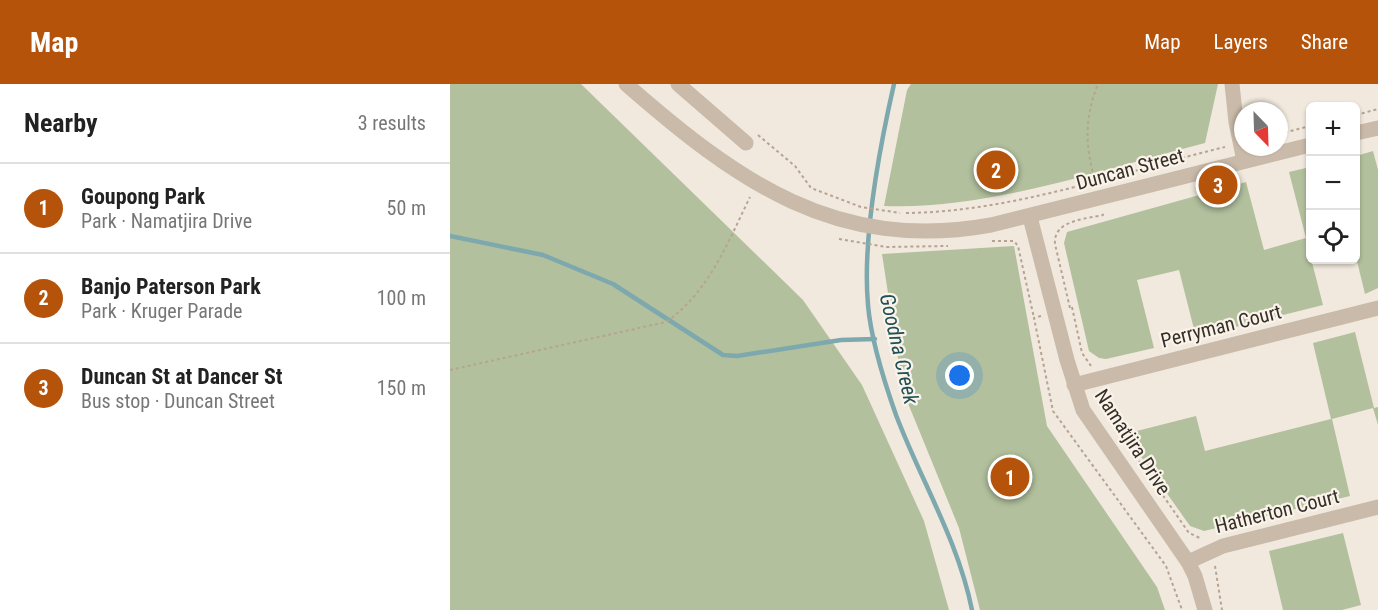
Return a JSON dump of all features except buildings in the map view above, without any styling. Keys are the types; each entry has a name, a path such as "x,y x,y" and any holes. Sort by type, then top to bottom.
{"street":[{"name":"Duncan Street","path":"626,84 702,148 757,184 842,221 888,230 954,231 1030,217 1306,146"},
{"path":"678,84 751,138"},
{"path":"1232,84 1234,102"},
{"path":"1360,133 1378,128"},
{"path":"1243,156 1244,161"},
{"name":"Namatjira Drive","path":"1030,217 1074,385 1094,428 1188,562 1196,576 1205,610"},
{"name":"Perryman Court","path":"1074,385 1378,308"},
{"name":"Hatherton Court","path":"1188,562 1208,551 1378,507"}],"path":[{"path":"1360,114 1378,110"},
{"path":"1288,132 1306,127"},
{"path":"751,138 795,166 811,188 861,207 902,213 951,213 1007,202 1234,145"},
{"path":"450,370 666,322 693,300 731,239 757,184"},
{"path":"839,239 886,247 955,245"},
{"path":"985,242 1014,241 1018,246 1053,411 1166,566 1182,610"},
{"path":"1072,307 1082,353 1089,361 1108,416 1189,533 1200,537 1215,566 1222,610"},
{"path":"1034,318 1055,312"}],"green space":[{"path":"450,84 581,84 803,300 862,385 924,521 949,610 450,610"},
{"path":"911,84 1218,84 1205,143 1005,195 924,206 884,206 907,90"},
{"path":"1373,151 1378,170 1378,288 1365,294 1358,264 1360,264 1360,155"},
{"path":"1306,168 1306,238 1289,172"},
{"path":"1246,182 1264,250 1306,238 1306,264 1312,264 1323,305 1196,337 1179,270 1137,280 1154,348 1106,359 1099,358 1089,351 1064,243 1067,232"},
{"path":"1014,246 1047,426 1157,587 1165,610 980,610 959,528 903,391 882,254"},
{"path":"1355,332 1374,408 1378,407 1378,425 1373,408 1332,419 1350,496 1204,531 1190,526 1125,434 1196,416 1205,451 1331,419 1313,343"},
{"path":"1343,533 1361,605 1342,610 1283,610 1269,551"}],"waterway":[{"name":"Goodna Creek","path":"894,84 873,194 867,251 868,305 872,333 896,415 958,559 972,610"},
{"path":"450,236 543,255 613,284 723,355 737,356 841,340 875,339"}],"place":[{"name":"Banjo Paterson Park","path":"996,170"},
{"name":"Duncan St at Dancer St","path":"1218,185"},
{"name":"Goupong Park","path":"1010,477"}]}
